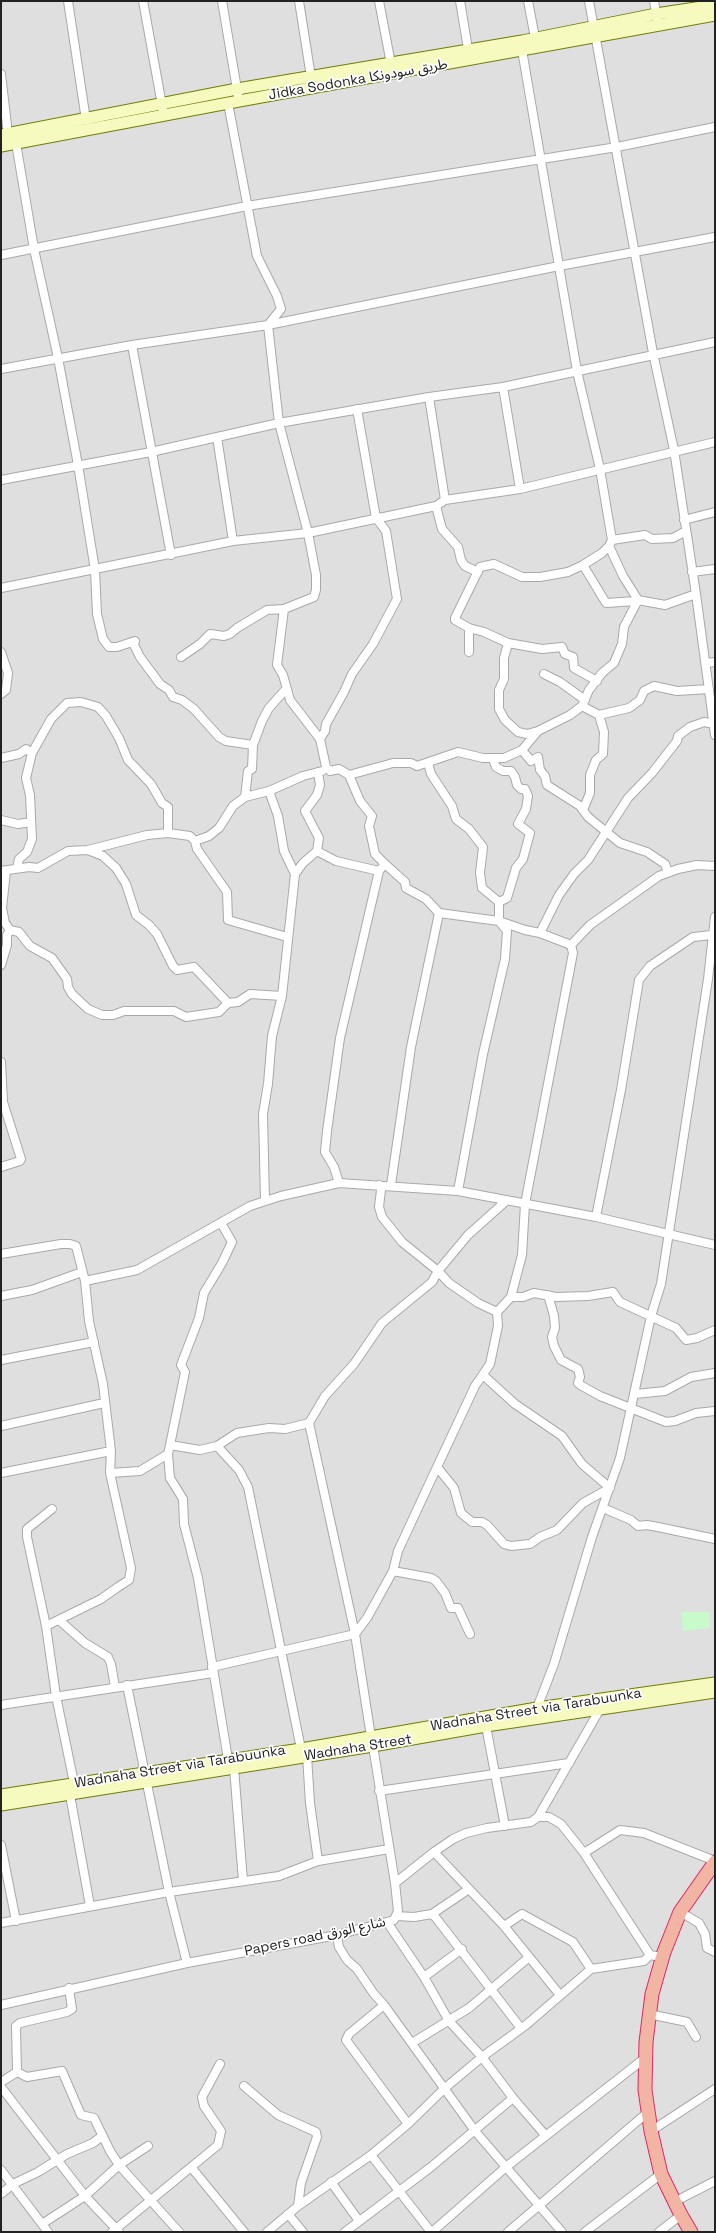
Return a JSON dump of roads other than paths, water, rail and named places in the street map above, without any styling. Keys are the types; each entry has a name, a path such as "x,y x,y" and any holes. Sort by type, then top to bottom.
{"highway":[{"path":"691,2232 680,2215 661,2174 648,2112 645,2058 656,1956 680,1912 715,1862"}],"main road":[{"name":"Jidka Sodonka طريق سودونكا","path":"1,146 164,110 236,90 391,64 522,50 536,43 593,26 656,14 715,6"},
{"name":"Jidka Sodonka طريق سودونكا","path":"5,134 86,120 233,102 469,55 536,43 596,38 715,15"},
{"name":"Wadnaha Street via Tarabuunka","path":"366,1742 537,1708 715,1683"},
{"name":"Wadnaha Street","path":"1,1805 70,1795 147,1777 231,1763 715,1692"},
{"name":"Wadnaha Street via Tarabuunka","path":"1,1795 74,1783 147,1777"}],"street":[{"path":"68,1 86,120"},
{"path":"143,1 164,110"},
{"path":"181,657 200,644 210,634 224,636 230,634 237,628 267,610 284,608 314,597 316,594 316,576 308,533 279,423 268,325 281,309 277,296 256,256 247,206 233,102 236,90 222,1"},
{"path":"299,1 311,78"},
{"path":"379,1 391,64"},
{"path":"460,1 469,55"},
{"path":"528,1 536,43"},
{"path":"589,1 636,252 653,354 674,450 706,663 715,735"},
{"path":"654,1 659,26"},
{"path":"508,643 504,658 504,679 499,690 499,709 505,720 518,732 527,734 538,731 570,715 583,703 602,673 614,663 622,644 624,628 634,610 637,600 623,576 610,543 600,469 577,371 522,50"},
{"path":"1,74 5,134 16,143 34,249 58,358 78,465 95,570 95,592 100,629 109,647 116,647 135,641 134,645 140,657 160,684 170,690 173,698 182,700 194,709 219,737 226,741 253,745"},
{"path":"1,255 247,206 616,147 715,127"},
{"path":"1,369 132,345 268,325 559,266 715,237"},
{"path":"1,480 152,452 279,423 429,397 503,387 715,342"},
{"path":"132,345 171,555"},
{"path":"503,387 520,489"},
{"path":"429,397 445,500"},
{"path":"320,740 325,731 326,724 344,692 352,674 373,644 397,599 386,531 376,518 357,409"},
{"path":"217,436 233,541"},
{"path":"1,588 171,555 233,541 308,533 436,506 445,500 520,489 674,450 715,442"},
{"path":"436,506 442,529 458,548 465,566 478,572"},
{"path":"684,520 715,512"},
{"path":"596,681 574,668 573,657 565,654 562,647 542,649 508,643 484,632 469,628 455,618 480,567 494,564 522,577 540,577 568,572 583,565 602,553 610,543 645,535 652,538 673,538 686,531"},
{"path":"583,565 606,603 637,600 665,605 696,594"},
{"path":"692,572 715,569"},
{"path":"284,608 276,659 279,671 283,675 290,700 320,740 326,767 330,771 339,770 349,775 360,801 372,816 370,826 375,854 405,882 406,888 426,899 440,913 499,921 525,930 540,933 571,945"},
{"path":"469,628 469,652"},
{"path":"1,652 8,673 6,690 1,694"},
{"path":"706,663 715,662"},
{"path":"544,674 560,682 599,715 604,732 603,754 596,760 590,775 590,792 583,810"},
{"path":"599,715 628,708 640,700 644,691 654,686 681,692 709,689"},
{"path":"245,797 248,771 252,769 253,745 264,716 286,689"},
{"path":"16,868 19,859 27,852 31,842 31,822 26,778 32,752 50,719 61,707 73,702 98,707 116,731 128,760 151,784 162,803 168,807 168,833"},
{"path":"540,933 559,895 574,874 588,860 628,798 652,773 673,746 678,736 690,727 704,722 714,724"},
{"path":"349,775 393,762 411,763 417,766 458,752 494,759 510,756 522,750 538,731"},
{"path":"1,758 18,754 26,749 32,752"},
{"path":"522,750 531,761 538,757 540,770 545,776 547,785 580,806 607,832 620,842 648,852 665,864 668,872"},
{"path":"494,759 496,767 511,771 515,777 517,785 521,789 525,789 528,796 526,809 518,824 530,833 524,859 516,868 507,898 499,902"},
{"path":"428,763 431,774 452,806 456,819 469,829 483,847 480,873 482,888 499,902"},
{"path":"195,841 209,836 220,828 233,806 245,797 269,791 303,776 322,772 326,767"},
{"path":"265,1201 263,1114 272,1036 282,996 287,937 295,874 303,863 317,852 319,838 305,811 317,795 320,785 318,772"},
{"path":"269,791 278,816 284,851 295,874"},
{"path":"1,820 18,824 31,822"},
{"path":"282,996 250,994 238,1002 228,1003 219,1012 186,1017 174,1011 168,1010 124,1011 113,1015 102,1014 88,1009 72,994 68,986 67,979 52,958 27,943 18,932 10,930 5,924 2,908 4,871 16,868 38,868 68,851 88,850 133,840 147,835 168,833 190,836 195,841 197,849 227,892 228,920 287,937"},
{"path":"88,850 102,856 116,868 126,884 136,915 149,925 157,934 173,966 177,970 194,967 228,1003"},
{"path":"317,852 336,861 379,871"},
{"path":"339,1183 334,1167 325,1152 340,1038 379,871 385,864"},
{"path":"571,945 600,918 659,876 668,872 697,865 715,866"},
{"path":"458,1191 483,1054 505,959 507,931 499,921 499,902"},
{"path":"390,1185 411,1047 440,913"},
{"path":"537,1708 554,1664 570,1605 620,1458 651,1316 661,1284 670,1236 715,917"},
{"path":"1,965 7,945 7,934 10,930"},
{"path":"596,1217 621,1090 639,980 650,966 693,937 712,935"},
{"path":"1,1705 212,1670 355,1634 367,1618 393,1572 398,1551 475,1386 490,1364 498,1326 497,1312 511,1297 522,1255 525,1204 573,953 571,945"},
{"path":"1,1062 3,1102 21,1158 20,1161 1,1167"},
{"path":"1,1296 84,1277 137,1270 250,1206 339,1183 390,1185 458,1191 596,1217 670,1236 715,1245"},
{"path":"379,1185 381,1190 379,1207 382,1217 402,1242 438,1271 449,1283 478,1303 497,1312"},
{"path":"506,1201 468,1235 438,1271 432,1282 382,1323 354,1364 325,1396 309,1423 355,1634 366,1742 379,1791 395,1883 453,1839 466,1833 487,1828 531,1822 538,1817 600,1709"},
{"path":"221,1223 232,1242 222,1263 204,1293 199,1318 181,1365 184,1372 168,1454 170,1478 183,1499 184,1524 198,1578 212,1670 231,1763 243,1881"},
{"path":"1,1254 70,1244 76,1246 84,1277 85,1298 103,1384 104,1403 111,1451 110,1472 131,1568 129,1580 101,1599 46,1626"},
{"path":"511,1297 523,1297 534,1293 556,1297 588,1296 613,1292 620,1302 676,1328 686,1340 697,1338 715,1330"},
{"path":"548,1295 554,1316 555,1328 552,1337 554,1346 561,1360 578,1369 580,1377 578,1383 600,1396 666,1422 675,1421 696,1413 715,1411"},
{"path":"1,1360 94,1342"},
{"path":"635,1394 665,1391 686,1379 715,1373"},
{"path":"483,1375 515,1404 562,1436 582,1464 610,1488"},
{"path":"1,1426 104,1403"},
{"path":"170,1445 200,1450 217,1446 237,1433 269,1428 285,1429 309,1423"},
{"path":"217,1446 239,1470 248,1487 281,1652 304,1752 318,1861"},
{"path":"1,1473 111,1451"},
{"path":"110,1472 140,1471 168,1454"},
{"path":"437,1467 454,1488 461,1513 472,1522 482,1522 504,1544 511,1546 530,1544 540,1537 557,1530 583,1503 610,1488"},
{"path":"603,1508 631,1520 638,1526 646,1525 658,1527 715,1539"},
{"path":"52,1509 27,1529 27,1537 46,1626 56,1696 74,1783"},
{"path":"393,1572 431,1578 436,1581 451,1608 458,1608 470,1634"},
{"path":"59,1620 85,1643 108,1657 111,1664 115,1687"},
{"path":"127,1685 147,1777 169,1892 187,1963"},
{"path":"486,1726 505,1826"},
{"path":"379,1791 569,1763"},
{"path":"70,1795 90,1906"},
{"path":"267,2232 298,2206 371,2155 408,2124 445,2088 520,2027 526,2025 591,1969 644,1961 656,1956 584,1853 561,1824 549,1817 538,1817"},
{"path":"584,1853 620,1830 644,1833 715,1862"},
{"path":"1,1845 16,1921"},
{"path":"1,1923 169,1892 279,1876 318,1861 389,1849"},
{"path":"434,1852 504,1926 528,1958 560,1995"},
{"name":"Papers road شارع الورق","path":"1,2005 69,1988 187,1963 337,1935 394,1920 397,1916 398,1910 395,1883"},
{"path":"397,1916 414,1918 432,1914 469,1889"},
{"path":"680,1912 699,1923 705,1934 707,1948 715,1952"},
{"path":"432,1914 462,1949 520,2027"},
{"path":"504,1926 522,1914 573,1942 591,1969"},
{"path":"387,1922 424,1977 449,2021 482,2057 513,2098 546,2136"},
{"path":"337,1935 339,1947 347,1960 357,1969 374,1994 384,2005 475,2131 562,2232"},
{"path":"424,1977 462,1949"},
{"path":"412,2043 449,2021 528,1958"},
{"path":"17,2072 16,2026 20,2022 67,2012 72,2009 73,2003 69,1988"},
{"path":"384,2005 349,2034 346,2040 408,2124"},
{"path":"649,2014 687,2022 696,2037"},
{"path":"371,2155 431,2232 506,2167 645,2058"},
{"path":"1,2087 85,2196 116,2231 218,2145 221,2139 221,2131 204,2106 202,2097 220,2064"},
{"path":"17,2072 27,2077 62,2071 81,2114 94,2118 102,2136 119,2165 152,2200 179,2232"},
{"path":"1,2082 17,2072"},
{"path":"244,2086 278,2115 316,2132 316,2142 301,2183 298,2206"},
{"path":"651,2131 715,2089"},
{"path":"345,2232 475,2131 513,2098"},
{"path":"508,2232 648,2112"},
{"path":"1,2194 13,2184 38,2172 57,2159 93,2143 102,2136"},
{"path":"1,2170 13,2184 45,2230 119,2165 148,2146"},
{"path":"191,2167 244,2232"},
{"path":"585,2232 661,2174"},
{"path":"674,2202 715,2181"},
{"path":"331,2182 359,2221"},
{"path":"288,2214 303,2232"},
{"path":"659,2232 680,2215"}]}
